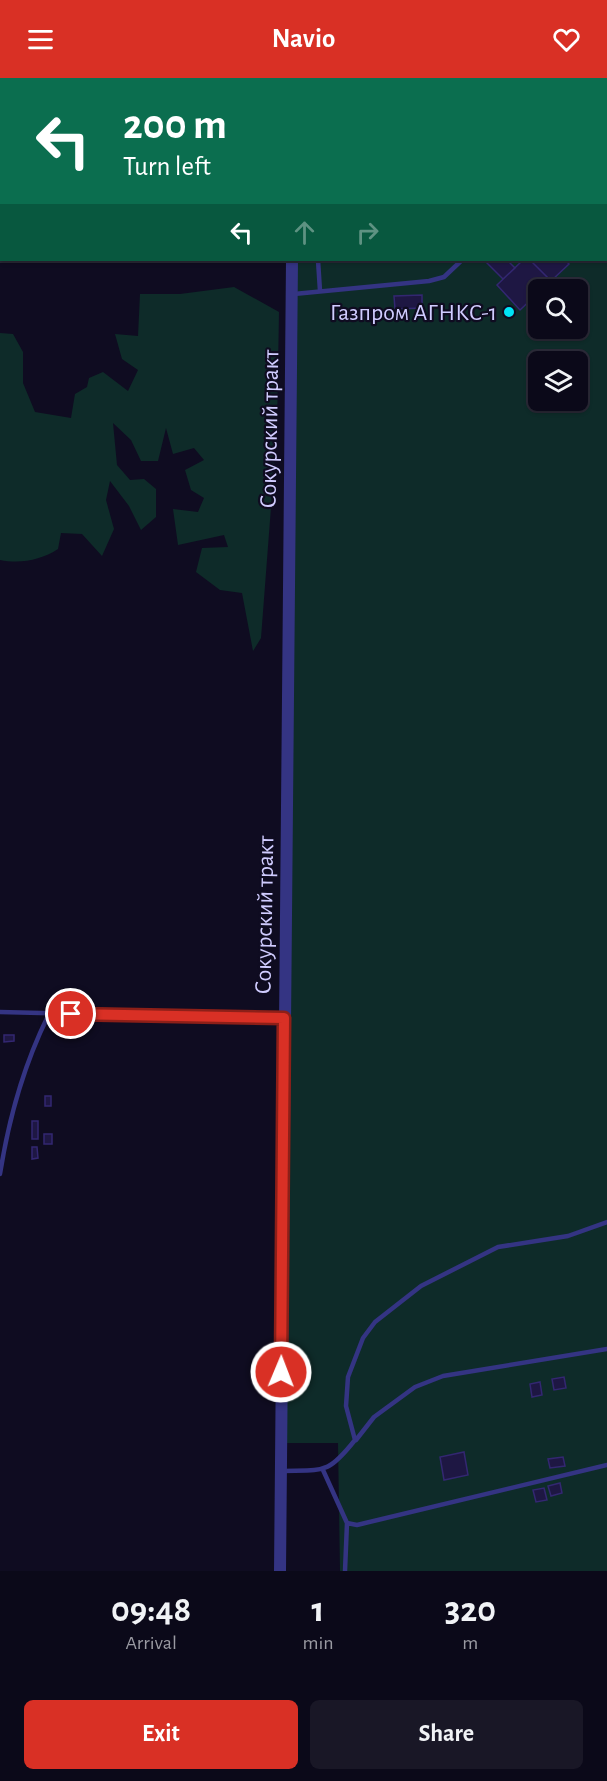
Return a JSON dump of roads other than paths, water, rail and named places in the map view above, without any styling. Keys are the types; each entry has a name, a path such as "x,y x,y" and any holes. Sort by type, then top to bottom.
{"street":[{"name":"Сокурский тракт","path":"280,1571 292,261"}],"lane":[{"path":"318,261 320,291"},
{"path":"291,295 429,281 444,277 461,261"},
{"path":"0,1012 284,1018"},
{"path":"0,1174 9,1120 21,1077 49,1014"},
{"path":"355,1440 346,1406 348,1377 363,1338 375,1322 421,1286 498,1247 568,1236 607,1222"},
{"path":"281,1471 323,1470 337,1463 374,1417 416,1387 443,1376 607,1349"},
{"path":"347,1523 357,1525 607,1465"},
{"path":"323,1470 347,1523 345,1571"}],"place":[{"name":"Газпром АГНКС-1","path":"509,312"}]}
